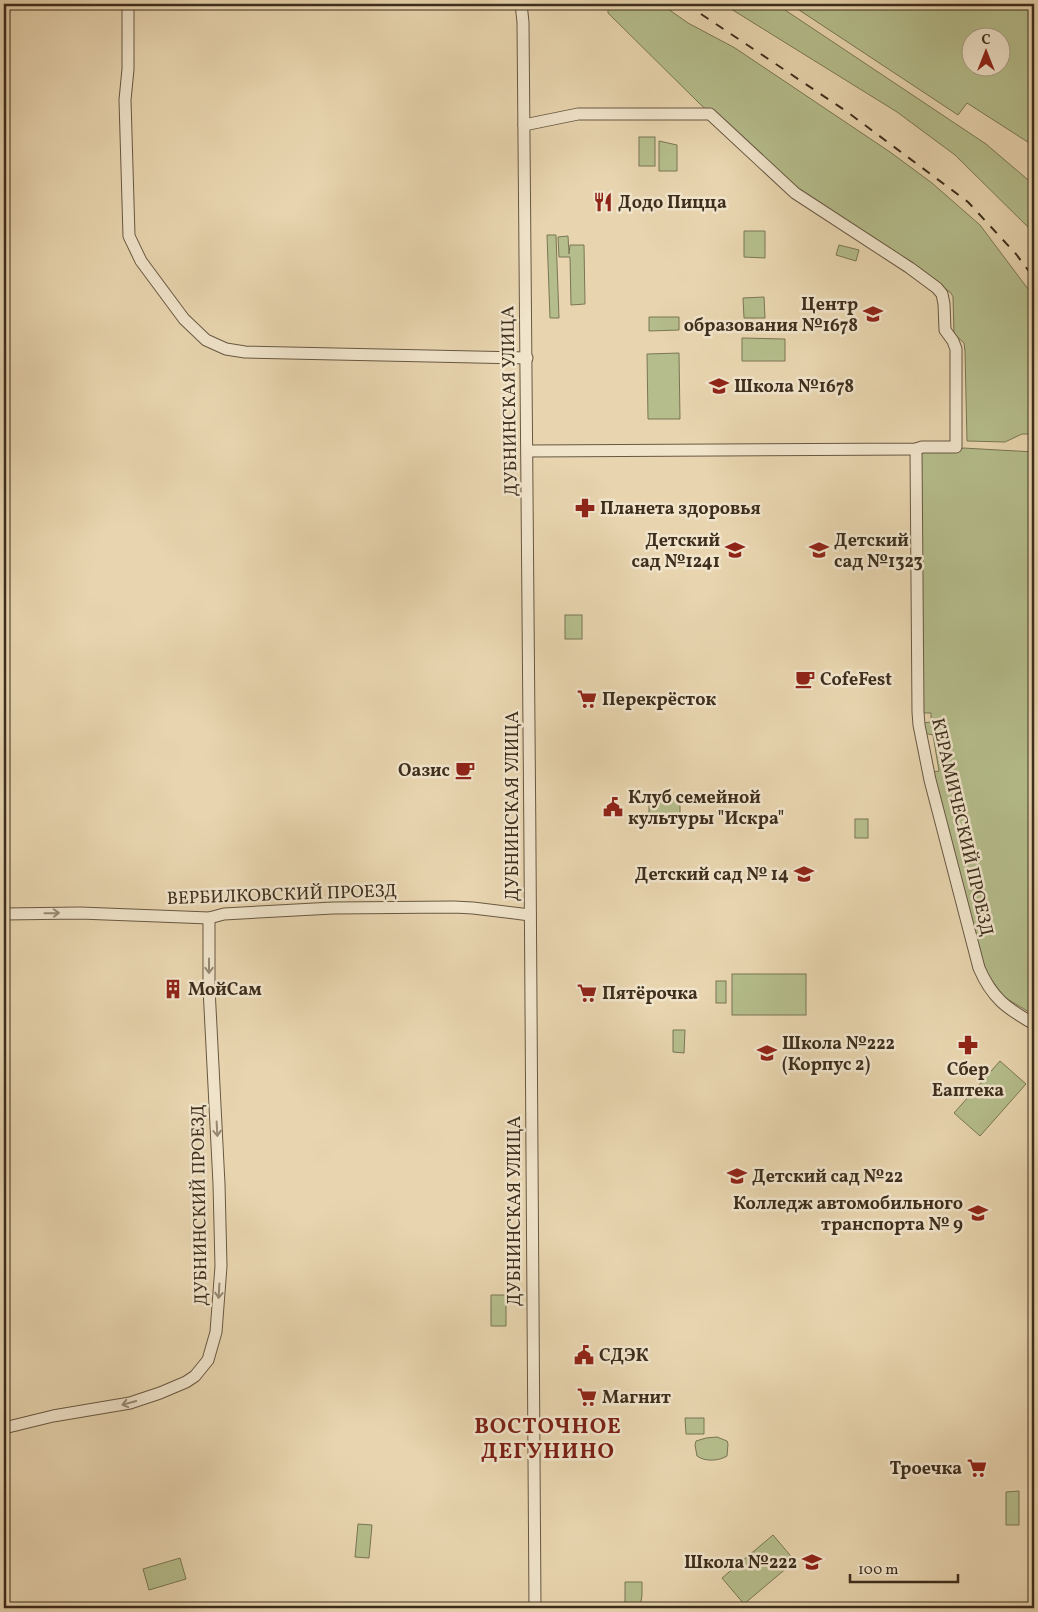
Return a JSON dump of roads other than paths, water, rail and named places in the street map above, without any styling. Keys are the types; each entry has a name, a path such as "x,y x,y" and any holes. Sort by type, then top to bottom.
{"street":[{"path":"128,4 128,68 125,100 129,236 141,261 184,319 206,340 226,349 245,352 527,358"},
{"name":"ДУБНИНСКАЯ УЛИЦА","path":"521,4 523,22 528,451 535,1608"},
{"path":"524,125 578,114 710,114 795,193 933,284 942,294 944,330 953,340 956,349 956,447 922,447 916,449 528,451"},
{"name":"КЕРАМИЧЕСКИЙ ПРОЕЗД","path":"916,449 918,712 921,737 938,812 979,968 989,989 997,999 1012,1011 1034,1024"},
{"name":"ВЕРБИЛКОВСКИЙ ПРОЕЗД","path":"4,914 80,913 209,918 243,912 369,907 473,908 530,915"},
{"name":"ДУБНИНСКИЙ ПРОЕЗД","path":"4,1428 53,1416 130,1403 186,1382 195,1376 208,1360 217,1324 220,1266 219,1184 209,988 209,918"}],"railway":[{"path":"686,4 846,111 968,202 1016,254 1034,278"}],"place":[{"name":"Додо Пицца","path":"603,202"},
{"name":"Центр образования №1678","path":"873,314"},
{"name":"Школа №1678","path":"719,386"},
{"name":"Планета здоровья","path":"585,508"},
{"name":"Детский сад №1241","path":"735,550"},
{"name":"Детский сад №1323","path":"819,550"},
{"name":"CofeFest","path":"805,679"},
{"name":"Перекрёсток","path":"587,699"},
{"name":"Оазис","path":"465,770"},
{"name":"Клуб семейной культуры \"Искра\"","path":"613,807"},
{"name":"Детский сад № 14","path":"804,874"},
{"name":"МойСам","path":"173,989"},
{"name":"Пятёрочка","path":"587,993"},
{"name":"Сбер Еаптека","path":"968,1045"},
{"name":"Школа №222 (Корпус 2)","path":"767,1053"},
{"name":"Детский сад №22","path":"737,1176"},
{"name":"Колледж автомобильного транспорта № 9","path":"978,1213"},
{"name":"СДЭК","path":"584,1355"},
{"name":"Магнит","path":"587,1397"},
{"name":"Троечка","path":"977,1468"},
{"name":"Школа №222","path":"812,1562"}],"district":[{"name":"ВОСТОЧНОЕ ДЕГУНИНО","path":"548,1438"}]}
